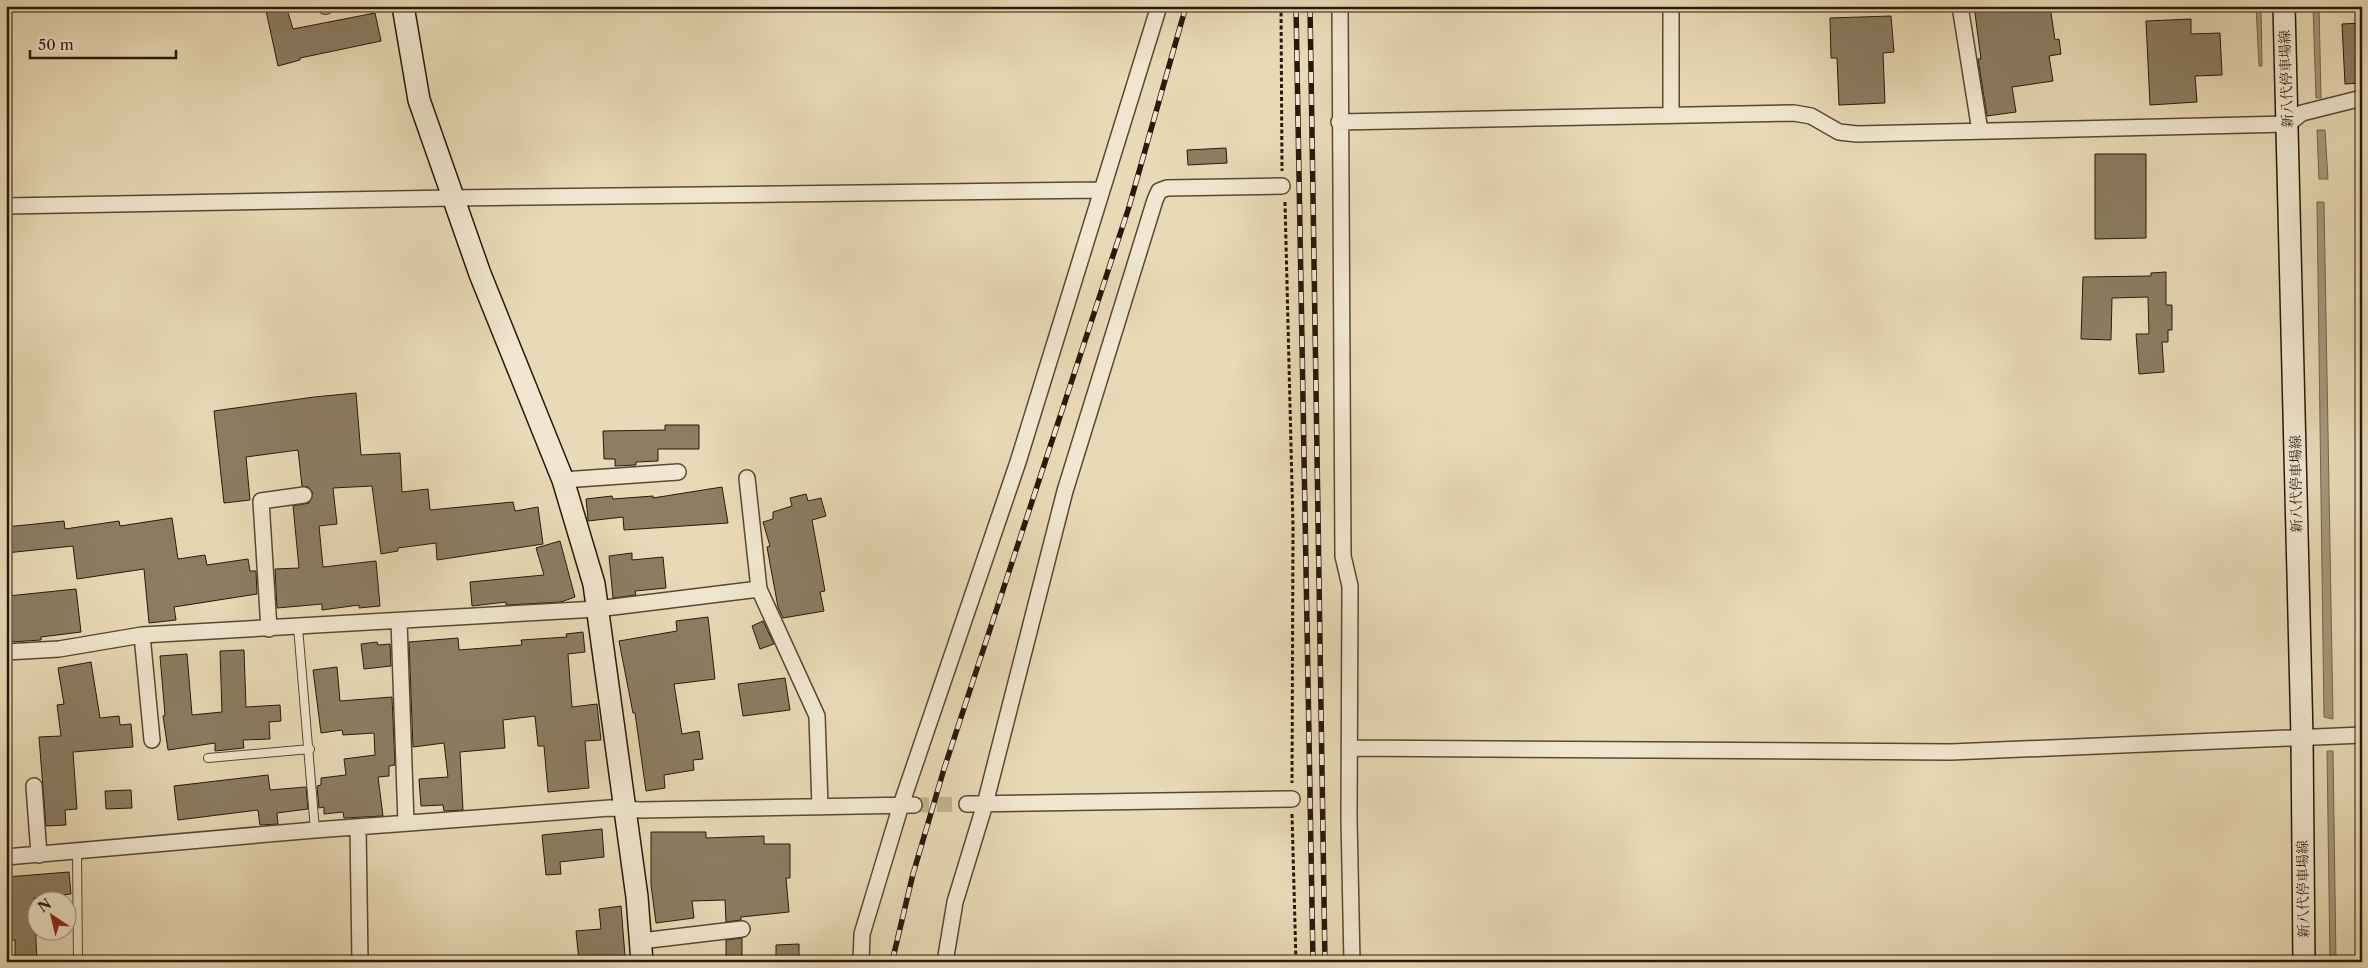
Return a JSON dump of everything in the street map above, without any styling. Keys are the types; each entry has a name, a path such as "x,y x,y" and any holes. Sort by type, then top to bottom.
{"street":[{"path":"403,6 419,100 452,198 519,373 563,480 592,576 625,808 642,962"},
{"path":"861,962 862,934 908,805 1018,462 1159,6"},
{"path":"1340,6 1339,122 1343,556 1350,586 1352,962"},
{"path":"1670,6 1671,115"},
{"path":"1960,6 1980,131"},
{"name":"新八代停車場線","path":"2284,6 2302,737 2304,962"},
{"path":"1339,122 1794,113 1811,116 1838,132 1857,134 2288,124 2302,113 2362,98"},
{"path":"945,962 955,902 985,804 1065,491 1154,200 1159,191 1167,188 1282,186"},
{"path":"6,206 1102,190"},
{"path":"563,480 678,472"},
{"path":"747,478 759,589 817,716 820,806"},
{"path":"269,629 261,502 304,495"},
{"path":"6,652 58,649 142,635 597,609 759,589"},
{"path":"399,621 406,824"},
{"path":"142,635 152,740"},
{"path":"1350,748 1951,752 2362,735"},
{"path":"34,786 39,855"},
{"path":"967,804 1292,799"},
{"path":"6,857 316,830 625,808 640,810 908,805"},
{"path":"358,828 360,962"},
{"path":"641,941 742,929"}],"lane":[{"path":"298,627 316,830"},
{"path":"208,758 310,749"},
{"path":"77,852 78,962"}],"path":[{"path":"1281,6 1282,186 1285,197 1293,527 1292,799 1296,962"}],"shaded area":[{"path":"2256,6 2261,6 2262,66 2259,66"},
{"path":"2313,6 2319,6 2321,98 2316,98"},
{"path":"2317,130 2325,130 2328,179 2319,179"},
{"path":"2317,202 2324,202 2333,719 2324,717"},
{"path":"2327,751 2333,751 2336,962 2330,962"}],"building":[{"path":"265,6 286,6 293,29 375,13 381,41 300,58 300,60 278,66"},
{"path":"1974,6 2050,6 2055,40 2059,39 2061,54 2049,56 2053,81 2012,87 2016,112 1987,116 1978,59 1981,59"},
{"path":"1891,16 1894,52 1883,53 1885,103 1839,105 1837,58 1831,58 1830,18"},
{"path":"2191,19 2191,34 2220,33 2222,75 2195,76 2197,102 2150,105 2146,21"},
{"path":"2362,23 2362,83 2345,84 2342,24"},
{"path":"1226,148 1227,163 1188,165 1187,150"},
{"path":"2095,154 2146,154 2146,238 2095,239"},
{"path":"2166,272 2166,305 2172,305 2172,330 2168,330 2168,342 2162,342 2164,372 2139,374 2136,334 2149,334 2148,297 2112,298 2111,340 2081,339 2083,277 2151,276 2151,273"},
{"path":"356,393 361,455 400,453 402,492 428,489 430,510 513,502 515,511 538,507 543,544 437,560 436,543 398,548 398,551 381,554 372,486 333,488 337,524 319,526 323,567 376,561 380,606 359,608 359,605 322,610 322,604 277,608 275,569 299,568 293,506 309,503 313,493 308,487 302,486 298,450 246,457 250,500 224,503 214,411"},
{"path":"665,425 699,425 699,449 658,449 658,461 636,462 636,465 615,466 615,459 604,459 603,431 665,430"},
{"path":"722,487 728,523 624,530 623,517 588,521 586,499 612,496 613,499 653,496 653,498"},
{"path":"806,494 808,501 821,498 826,516 812,520 825,591 820,592 824,611 783,618 778,607 767,547 770,546 763,522 773,519 773,512 792,506 790,498"},
{"path":"172,518 178,559 205,555 207,565 248,559 250,571 256,571 257,594 174,607 176,620 149,623 144,569 77,579 73,546 6,553 6,527 64,521 65,529 119,521 120,526"},
{"path":"560,541 575,597 561,602 506,605 506,602 472,606 470,582 544,575 536,548"},
{"path":"632,553 632,560 663,557 666,588 635,591 636,595 613,598 609,556"},
{"path":"76,589 81,632 41,637 41,640 12,642 8,596"},
{"path":"708,617 715,679 674,684 682,734 699,731 703,759 693,760 694,770 664,775 665,788 646,791 635,713 633,713 619,641 677,631 676,621"},
{"path":"763,621 774,644 760,649 752,626"},
{"path":"583,632 585,652 568,654 572,707 597,704 601,740 585,741 589,788 548,792 544,746 538,746 535,716 503,720 505,748 460,752 463,810 444,811 443,805 421,806 419,779 448,777 444,743 413,747 409,642 458,638 459,650 522,645 521,640 567,637 566,634"},
{"path":"377,642 378,645 390,644 391,666 364,669 361,644"},
{"path":"244,650 246,707 280,705 281,721 269,722 270,739 243,740 244,748 215,751 215,743 168,750 163,716 165,715 160,656 187,654 192,715 222,712 220,651"},
{"path":"91,662 100,718 119,716 120,725 131,724 133,747 73,752 77,809 65,810 66,825 46,826 39,737 61,736 57,705 64,704 58,668"},
{"path":"337,667 340,701 392,697 395,765 389,766 389,776 378,777 383,816 344,818 343,812 324,814 324,807 319,808 317,786 321,785 321,778 346,775 344,759 375,755 374,733 343,735 342,730 321,733 313,670"},
{"path":"785,678 790,710 743,716 738,684"},
{"path":"268,775 270,790 306,787 308,809 277,813 278,824 260,825 258,810 178,820 174,786"},
{"path":"131,790 132,808 106,809 105,791"},
{"path":"602,829 604,857 560,862 561,874 546,875 542,835"},
{"path":"651,832 706,832 706,838 764,836 764,844 790,844 790,878 786,878 789,912 741,917 741,920 726,922 725,900 692,901 694,918 656,923 651,885"},
{"path":"69,872 71,890 28,890 28,940 36,940 37,962 15,962 15,940 8,940 6,877"},
{"path":"621,906 625,956 579,961 576,931 601,929 599,909"},
{"path":"742,938 742,962 726,962 726,940"},
{"path":"799,944 799,962 776,962 776,945"}],"tunnel":[{"path":"914,805 967,804"}],"railway":[{"path":"892,962 913,874 944,769 1129,207 1186,6"},
{"path":"1296,6 1313,962"},
{"path":"1310,6 1325,962"}]}
